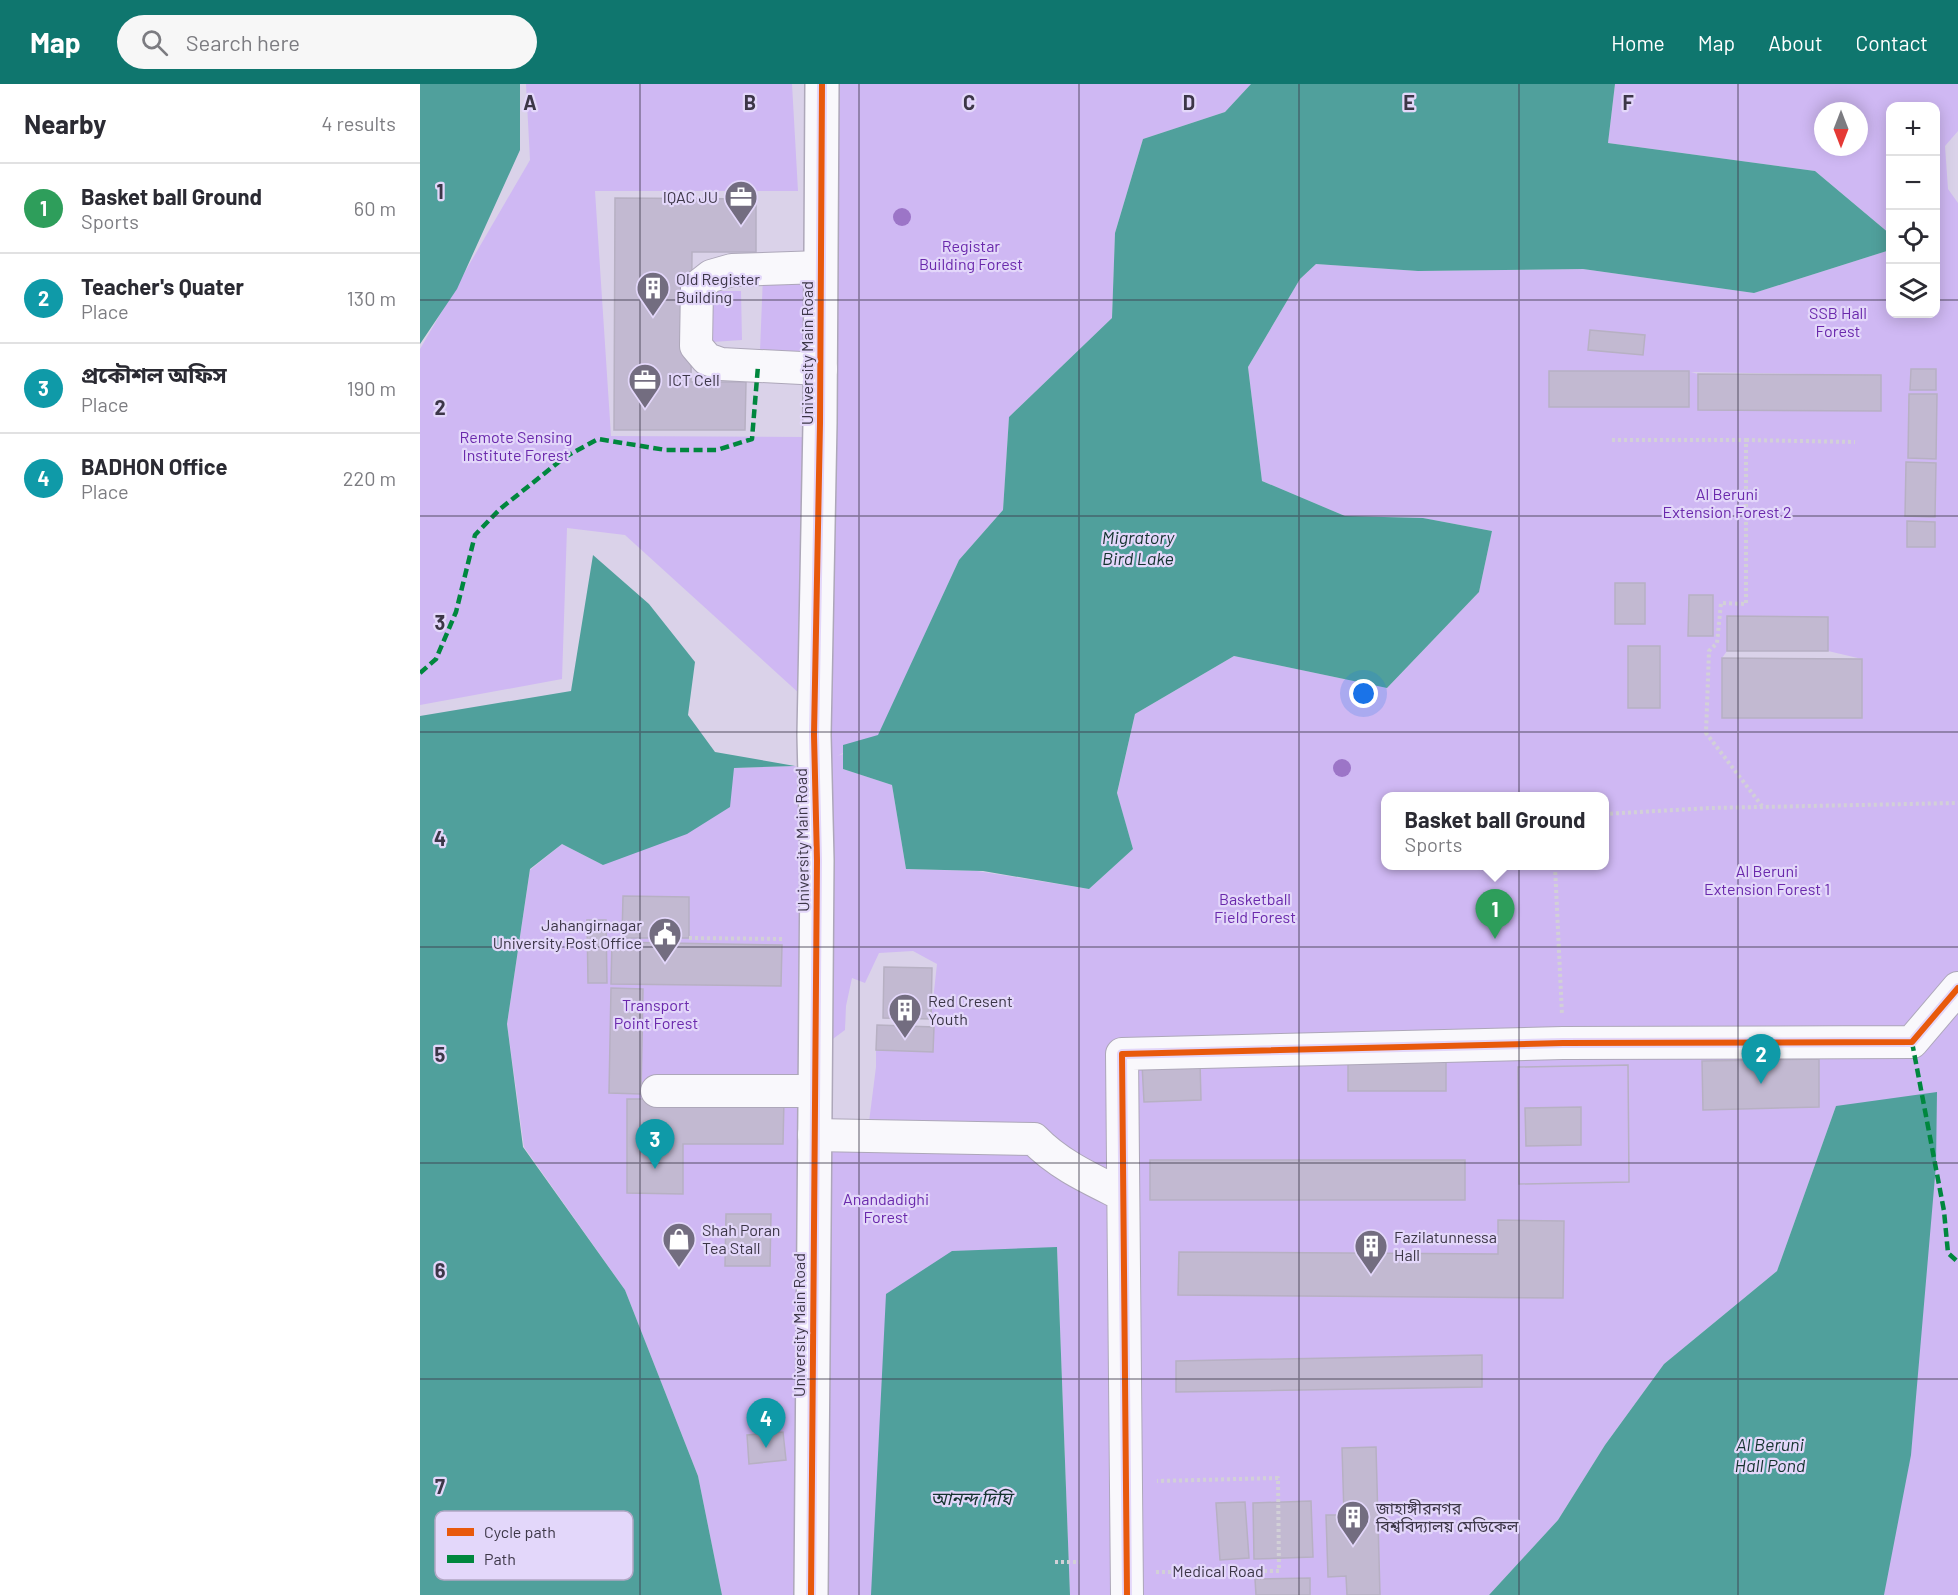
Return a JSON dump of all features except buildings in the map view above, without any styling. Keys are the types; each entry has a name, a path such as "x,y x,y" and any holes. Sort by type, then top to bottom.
{"street":[{"name":"University Main Road","path":"811,1595 816,939 814,751 821,369 822,84"},
{"path":"821,267 732,270 711,276 697,287 696,346 707,359 721,364 821,369"},
{"path":"1127,1583 1122,1054 1563,1043 1912,1042 1958,988"},
{"path":"657,1091 815,1091"},
{"path":"814,1135 1034,1138 1049,1154 1080,1174 1123,1195"}],"path":[{"path":"1612,440 1855,442"},
{"path":"1746,440 1746,604 1721,603 1717,643 1709,651 1706,733 1762,806"},
{"path":"1609,813 1762,806 1958,803"},
{"path":"1555,870 1563,1043"},
{"path":"689,938 816,939"},
{"path":"1055,1562 1080,1562"}],"green space":[{"name":"Remote Sensing Institute Forest","path":"526,84 792,84 798,191 595,191 611,436 805,437 801,695 625,535 567,528 562,679 420,705 420,349 530,160"},
{"path":"837,84 1251,84 1225,112 1143,139 1115,233 1112,318 1009,417 1003,510 959,560 878,736 837,756 843,754 843,769 892,785 906,869 977,871 1089,889 1133,849 1117,794 1135,714 1234,656 1387,688 1479,592 1492,531 1423,518 1345,516 1262,481 1248,367 1300,279 1316,264 1418,271 1583,269 1754,293 1886,251 1886,318 1940,318 1940,102 1886,102 1886,231 1815,171 1608,143 1615,84 1958,84 1958,131 1945,146 1948,189 1958,203 1958,1595 1874,1595 1836,1106 1777,1271 1664,1364 1605,1445 1558,1520 1489,1595 1070,1595 1057,1247 871,1595 811,1595 814,1135 1034,1139 1123,1194 1112,1047 1108,1175 1027,1126 869,1122 876,1050 933,1052 931,1019 937,964 913,951 879,953 865,983 852,978 846,1006 845,1030 826,1044","holes":["1691,372 1880,375 1880,411 1698,410 1698,374","1615,583 1645,583 1645,624 1615,624","1689,595 1713,595 1713,636 1688,635","1727,616 1828,617 1828,651 1862,659 1862,718 1722,718 1722,658 1727,651","1628,646 1660,646 1660,708 1628,708"]},
{"path":"763,275 815,277 812,353 760,351"},
{"path":"713,291 741,291 742,340 712,342"},
{"name":"Transport Point Forest","path":"795,766 803,771 798,1595 722,1595 698,1476 625,1290 524,1147 507,1024 530,870 562,844 603,865 734,768"}],"water":[{"path":"420,84 520,84 520,150 457,289 420,344"},
{"name":"Migratory Bird Lake","path":"1251,84 1615,84 1608,143 1815,171 1886,231 1886,251 1754,293 1583,269 1418,271 1316,264 1300,279 1248,367 1262,481 1345,516 1423,518 1492,531 1479,592 1387,688 1234,656 1135,714 1117,793 1133,849 1089,889 983,871 906,869 892,785 843,769 843,745 878,735 959,560 1003,510 1009,417 1112,318 1115,233 1143,139 1225,112"},
{"path":"593,555 649,604 695,662 688,715 715,752 795,766 734,768 730,807 687,834 603,865 562,844 530,869 507,1024 523,1147 625,1290 698,1476 722,1595 420,1595 420,716 571,691"},
{"name":"Al Beruni Hall Pond","path":"1937,1092 1936,1165 1911,1455 1884,1595 1489,1595 1558,1520 1605,1445 1664,1364 1777,1271 1836,1106"},
{"name":"আনন্দ দিঘি","path":"1057,1247 1070,1595 871,1595 886,1294 952,1251"}],"marked path":[{"path":"420,673 436,659 456,612 475,535 500,509 565,457 598,439 666,450 717,450 752,439 758,366"},
{"path":"1912,1042 1944,1211 1948,1253 1958,1262"}],"cycle path":[{"path":"811,1595 817,860 814,735 820,423 822,84"},
{"path":"1127,1595 1122,1054 1563,1043 1912,1042 1958,988"}],"place":[{"name":"IQAC JU","path":"741,226"},
{"name":"Old Register Building","path":"653,317"},
{"name":"ICT Cell","path":"645,409"},
{"name":"Basket ball Ground","path":"1495,939"},
{"name":"Jahangirnagar University Post Office","path":"665,963"},
{"name":"Red Cresent Youth","path":"905,1039"},
{"name":"Teacher's Quater","path":"1761,1084"},
{"name":"প্রকৌশল অফিস","path":"655,1169"},
{"name":"Shah Poran Tea Stall","path":"679,1268"},
{"name":"Fazilatunnessa Hall","path":"1371,1275"},
{"name":"BADHON Office","path":"766,1448"},
{"name":"জাহাঙ্গীরনগর বিশ্ববিদ্যালয় মেডিকেল","path":"1353,1546"}],"park label":[{"name":"Registar Building Forest","path":"971,255"},
{"name":"SSB Hall Forest","path":"1838,322"},
{"name":"Al Beruni Extension Forest 2","path":"1727,503"},
{"name":"Al Beruni Extension Forest 1","path":"1767,880"},
{"name":"Basketball Field Forest","path":"1255,908"},
{"name":"Anandadighi Forest","path":"886,1208"}]}
